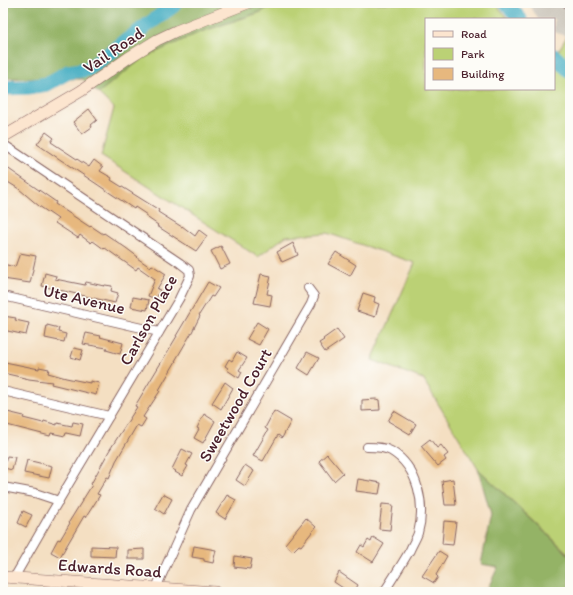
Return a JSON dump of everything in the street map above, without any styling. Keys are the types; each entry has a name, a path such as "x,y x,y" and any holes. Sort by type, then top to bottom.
{"street":[{"name":"Vail Road","path":"3,137 82,92 128,58 157,40 248,3"},
{"name":"Carlson Place","path":"3,144 174,258 189,270 190,276 179,299 14,578"},
{"name":"Sweetwood Court","path":"162,590 178,538 191,510 311,304 314,296 308,288"},
{"name":"Ute Avenue","path":"3,296 159,332"},
{"path":"3,391 109,416"},
{"path":"367,446 391,451 404,462 415,481 421,502 418,535 384,592"},
{"path":"3,486 59,501"},
{"name":"Edwards Road","path":"3,577 162,590 215,592"}],"lane":[{"path":"564,3 570,10"}],"shaded area":[{"path":"527,3 570,3 570,37 555,32 555,18 537,18"}],"green space":[{"path":"3,3 276,3 261,12 200,32 143,58 98,93 83,79 3,78"},
{"path":"276,3 495,3 507,18 425,18 425,90 555,90 555,56 567,36 570,37 570,555 478,469 423,379 372,360 415,263 327,233 286,236 258,257 101,156 114,108 98,93 143,58 200,32 261,12"},
{"path":"478,469 570,556 570,592 486,592 498,567 481,564 491,515"}],"building":[{"path":"89,109 97,120 91,125 92,127 82,134 73,122"},
{"path":"46,132 54,138 51,142 89,167 94,160 103,167 100,171 112,178 111,180 159,210 158,212 182,226 195,236 199,230 207,236 196,251 157,226 158,225 145,216 147,215 135,207 134,209 37,144"},
{"path":"3,165 56,202 55,204 90,227 91,226 103,234 104,233 150,267 152,265 166,274 157,289 160,290 156,299 148,296 155,279 138,267 136,270 93,241 91,243 80,235 78,238 55,223 58,219 39,206 19,189 3,179"},
{"path":"293,243 298,255 282,262 277,252"},
{"path":"221,246 230,264 220,269 211,251"},
{"path":"336,252 356,265 350,276 328,264"},
{"path":"20,253 36,256 30,283 3,279 3,264 15,267"},
{"path":"45,273 56,276 55,279 85,285 86,282 104,286 112,286 111,291 118,293 115,303 42,286"},
{"path":"261,274 271,276 267,294 272,295 270,306 254,303"},
{"path":"208,282 219,288 213,297 211,296 199,315 200,316 192,332 159,390 160,391 143,417 146,419 141,427 137,425 116,461 109,478 107,477 97,494 100,495 86,517 84,516 60,557 51,552 58,539 60,540 70,523 69,522 92,485 91,484 109,451 137,407 135,406"},
{"path":"363,293 375,297 374,302 379,304 375,317 357,311"},
{"path":"133,297 149,300 147,310 131,307"},
{"path":"3,316 16,318 15,320 29,323 26,335 3,330"},
{"path":"257,322 268,329 259,345 247,339"},
{"path":"47,325 59,328 58,332 66,334 64,342 45,338"},
{"path":"337,329 344,339 325,352 319,343"},
{"path":"86,333 123,343 120,354 106,350 107,348 83,344"},
{"path":"74,348 83,350 80,360 71,357"},
{"path":"237,352 247,358 239,370 242,372 239,378 227,370 228,368 225,366 229,359 232,361"},
{"path":"307,352 319,358 309,375 298,368"},
{"path":"5,362 39,369 39,367 49,369 48,373 90,383 90,381 99,383 96,395 51,384 52,382 29,379 3,373"},
{"path":"225,382 233,388 221,409 212,403"},
{"path":"362,400 379,400 380,410 362,411"},
{"path":"3,411 24,416 23,418 43,423 44,421 57,425 57,423 72,426 73,422 83,424 80,436 66,433 65,436 51,433 50,436 3,424"},
{"path":"274,411 291,421 282,438 278,435 263,461 253,456 268,430 265,428"},
{"path":"394,411 416,424 410,434 388,421"},
{"path":"204,414 215,421 203,443 194,438"},
{"path":"430,439 437,448 441,445 448,454 444,457 446,460 438,466 421,446"},
{"path":"182,449 192,454 186,465 188,466 182,476 172,469"},
{"path":"327,454 343,473 334,481 319,461"},
{"path":"7,456 15,457 12,470 4,468"},
{"path":"27,460 52,466 49,478 24,473"},
{"path":"245,465 254,471 245,486 236,480"},
{"path":"358,479 381,483 379,494 356,491"},
{"path":"453,479 456,505 445,505 442,481"},
{"path":"163,494 172,499 164,514 155,508"},
{"path":"227,495 236,500 225,519 216,513"},
{"path":"382,504 393,505 390,530 379,529"},
{"path":"23,511 32,515 26,527 18,523"},
{"path":"306,518 316,527 301,546 299,545 293,551 285,544"},
{"path":"444,521 456,522 453,545 442,544"},
{"path":"373,537 384,544 373,562 357,552 361,545 364,547 368,540 371,542"},
{"path":"91,546 116,547 115,557 91,556"},
{"path":"194,546 216,550 213,563 204,561 204,559 192,557"},
{"path":"144,549 144,559 128,559 128,550"},
{"path":"439,551 447,556 436,575 438,577 434,583 422,576"},
{"path":"235,556 252,559 250,569 234,567"},
{"path":"339,572 358,585 354,592 349,592 334,582"}],"waterway":[{"path":"3,88 28,87 47,84 68,72 88,69 175,3"},
{"path":"506,3 519,18"},
{"path":"555,57 570,71"}]}
